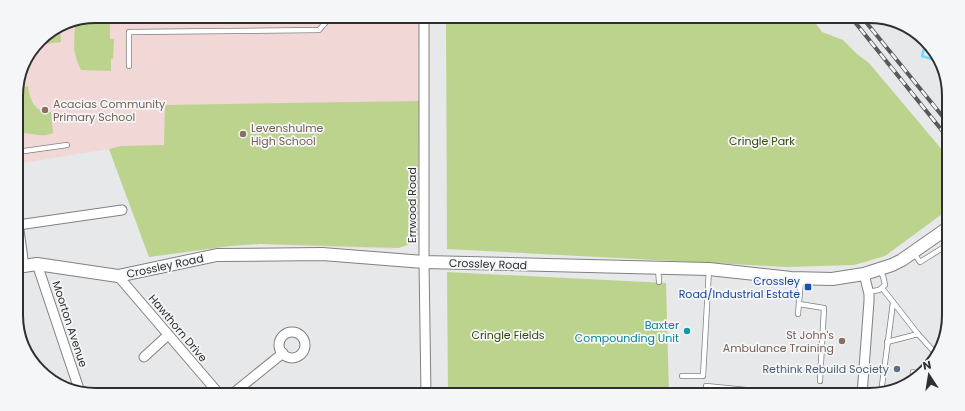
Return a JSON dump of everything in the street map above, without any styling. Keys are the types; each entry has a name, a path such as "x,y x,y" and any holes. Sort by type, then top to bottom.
{"street":[{"name":"Errwood Road","path":"424,23 424,262 426,388"},
{"path":"23,220 122,210"},
{"name":"Crossley Road","path":"23,266 37,264 118,276 217,254 322,254 424,262 709,269 802,278 832,279 879,270 902,260 942,232"},
{"name":"Moorton Avenue","path":"37,264 78,386"},
{"path":"863,388 869,301 864,274"},
{"name":"Hawthorn Drive","path":"118,276 214,388"},
{"path":"144,357 168,335"},
{"path":"240,388 283,353"}],"lane":[{"path":"129,66 129,32 319,30 325,23"},
{"path":"23,151 67,145"},
{"path":"913,252 920,262 942,248"},
{"path":"658,268 659,282"},
{"path":"682,376 703,376 709,269"},
{"path":"868,292 882,288 885,284 885,280 879,270"},
{"path":"798,314 802,278"},
{"path":"882,288 933,350"},
{"path":"882,387 893,303"},
{"path":"799,304 824,308 820,381"},
{"path":"887,342 918,334"},
{"path":"706,386 721,388"}],"shaded area":[{"name":"Levenshulme High School","path":"91,23 419,23 418,235 416,240 408,245 393,249 260,244 230,246 149,257 109,149 23,163 23,91 25,77 35,55 44,44 55,35 68,29 82,24"}],"green space":[{"path":"91,23 110,23 110,39 114,39 111,71 81,70 74,49 75,26"},
{"name":"Cringle Park","path":"446,23 815,23 822,32 843,40 857,54 869,63 942,150 942,214 885,256 854,265 787,267 447,249"},
{"path":"60,32 61,42 44,44"},
{"path":"28,86 30,97 37,108 46,112 51,112 53,133 48,135 39,135 23,133 24,87"},
{"path":"419,101 418,235 412,243 399,248 260,244 230,246 149,257 109,149 121,146 164,145 165,105"},
{"name":"Cringle Fields","path":"447,272 666,283 669,388 448,388"}],"waterway":[{"path":"924,48 922,56 931,59"}],"railway":[{"path":"856,23 942,131"},
{"path":"867,23 942,116"}],"place":[{"name":"Acacias Community Primary School","path":"45,110"},
{"name":"Levenshulme High School","path":"243,134"},
{"name":"Crossley Road/Industrial Estate","path":"808,287"},
{"name":"Baxter Compounding Unit","path":"687,331"},
{"name":"St John's Ambulance Training","path":"842,341"},
{"name":"Rethink Rebuild Society","path":"897,369"}]}
